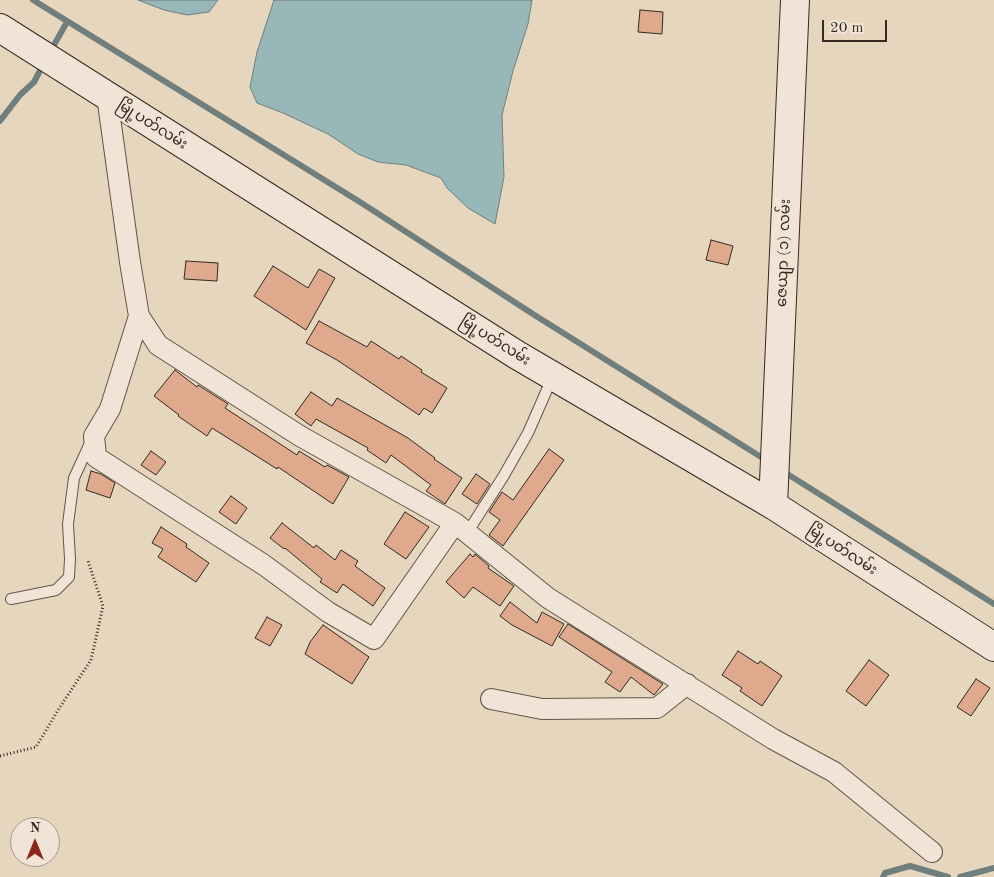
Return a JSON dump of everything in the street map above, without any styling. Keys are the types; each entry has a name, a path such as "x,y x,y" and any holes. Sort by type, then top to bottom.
{"main road":[{"name":"ဇေယျာ (၁) လမ်း","path":"773,505 794,0"},
{"name":"မြို့ပတ်လမ်း","path":"0,28 500,345 773,505 994,647"}],"street":[{"path":"107,96 139,316 158,345 300,436 461,528 548,598 773,739 834,772 932,852"},
{"path":"139,316 110,409 94,436 96,457 264,565 328,612 374,639 461,528"},
{"path":"491,699 542,709 657,708 687,684"}],"lane":[{"path":"461,528 503,477 528,433 553,376"},
{"path":"11,599 56,590 69,576 68,524 74,478 94,436"}],"path":[{"path":"0,756 36,747 91,660 103,606 88,561 70,559"}],"water":[{"path":"138,0 218,0 209,12 187,15 164,10"},
{"path":"274,0 532,0 528,24 513,71 502,115 504,177 495,224 468,208 447,188 441,178 406,165 378,162 358,154 328,134 257,103 250,87 257,52"}],"building":[{"path":"640,10 663,12 662,34 638,32"},
{"path":"711,240 733,246 728,265 706,260"},
{"path":"186,261 218,263 217,281 184,279"},
{"path":"273,266 308,288 319,269 335,278 306,330 254,296"},
{"path":"319,321 367,347 371,341 399,359 401,356 422,370 421,372 447,388 432,413 424,408 419,415 337,360 306,343"},
{"path":"175,370 197,387 198,385 228,404 225,408 297,455 299,451 325,467 327,465 349,477 333,504 278,467 277,469 212,428 207,436 178,416 154,396"},
{"path":"311,392 332,406 337,398 408,438 462,478 445,504 426,491 431,485 391,455 386,463 367,450 368,448 316,419 311,426 295,414"},
{"path":"549,449 564,460 503,546 489,535 500,520 489,512 502,492 513,500"},
{"path":"151,451 166,462 156,475 141,465"},
{"path":"91,471 101,474 115,483 110,498 86,490"},
{"path":"476,474 490,484 477,504 462,494"},
{"path":"231,496 247,508 236,524 219,512"},
{"path":"405,512 429,527 406,559 384,544"},
{"path":"282,523 314,548 316,545 335,560 341,550 358,561 355,566 385,588 373,606 343,584 337,593 320,582 322,579 270,538"},
{"path":"161,527 187,544 186,547 209,563 196,582 158,557 163,549 152,543"},
{"path":"470,554 473,557 475,554 489,566 488,568 514,586 500,606 473,587 464,598 446,582"},
{"path":"510,602 537,623 542,612 564,624 552,646 512,625 500,616"},
{"path":"267,617 282,625 270,646 255,638"},
{"path":"568,624 663,684 654,695 631,677 620,692 605,682 612,672 559,637"},
{"path":"323,625 369,657 352,684 305,654 310,642"},
{"path":"738,651 758,664 760,661 782,676 762,706 740,691 742,688 722,675"},
{"path":"869,660 889,675 866,706 846,691"},
{"path":"976,679 990,688 971,716 957,707"}],"waterway":[{"path":"33,0 360,202 536,316 769,462"},
{"path":"50,52 67,22"},
{"path":"0,121 20,95 34,82 44,63"},
{"path":"781,470 994,604"},
{"path":"883,877 885,873 910,866 948,877"},
{"path":"960,877 994,868"}]}
